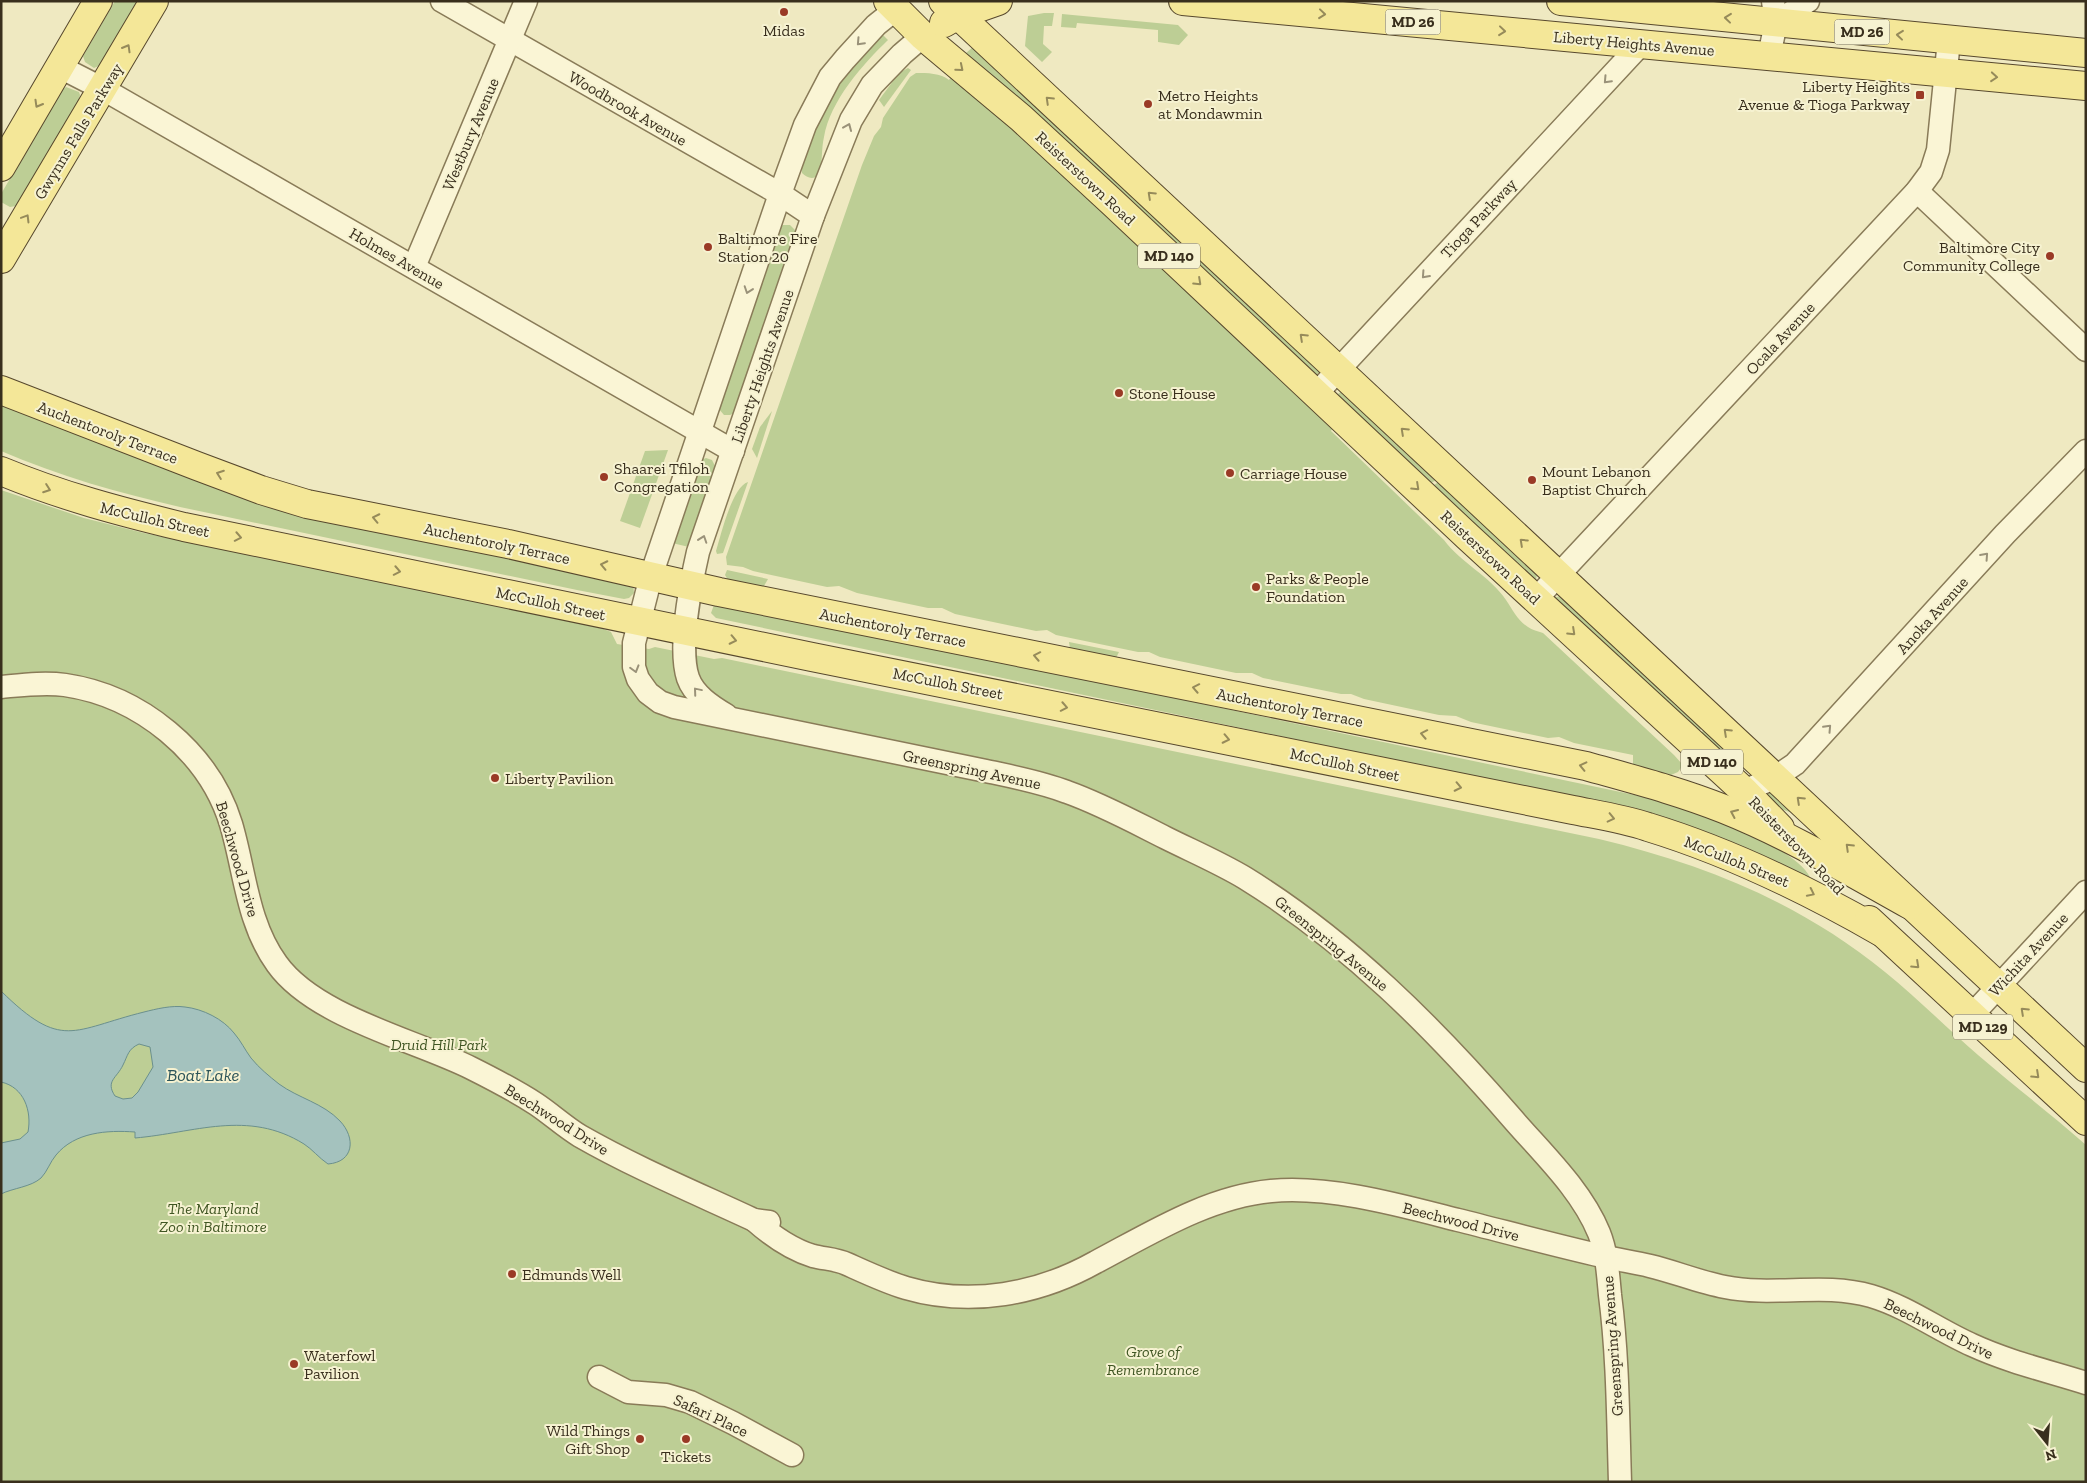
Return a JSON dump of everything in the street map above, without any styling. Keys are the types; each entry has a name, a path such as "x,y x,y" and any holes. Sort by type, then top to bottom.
{"main road":[{"path":"1,167 98,1"},
{"name":"Gwynns Falls Parkway","path":"1,259 154,1"},
{"name":"Liberty Heights Avenue","path":"924,36 951,8 998,1"},
{"name":"Liberty Heights Avenue","path":"1183,1 2086,86"},
{"name":"Liberty Heights Avenue","path":"1561,1 1775,12 1949,40 2086,53"},
{"name":"Reisterstown Road","path":"898,4 924,36 1021,118 1744,792 1881,932 2086,1122"},
{"name":"Reisterstown Road","path":"951,8 1776,777 1997,987 2086,1068"},
{"name":"Auchentoroly Terrace","path":"1,390 117,436 307,504 508,544 691,586 1586,766 1660,786 1724,809 1791,839"},
{"name":"McCulloh Street","path":"1,471 99,506 184,527 1647,826 1726,854 1768,872 1818,896 1881,932"},
{"name":"MD 129","path":"1791,839 1910,905"}],"street":[{"name":"Woodbrook Avenue","path":"442,1 780,194 812,216"},
{"name":"Westbury Avenue","path":"414,267 526,1"},
{"path":"1769,56 1775,12 1808,1"},
{"path":"640,621 651,576 805,125 830,78 860,41 898,4"},
{"name":"Liberty Heights Avenue","path":"686,631 691,586 698,552 812,216 829,172 860,102 885,70 924,36"},
{"name":"Ocala Avenue","path":"1536,599 1917,191 1931,172 1938,150 1949,40"},
{"name":"Tioga Parkway","path":"1316,394 1641,44"},
{"name":"Holmes Avenue","path":"60,67 103,89 733,451"},
{"path":"1917,191 2086,350"},
{"name":"Anoka Avenue","path":"1744,792 1776,777 1795,764 2005,534 2086,451"},
{"name":"Greenspring Avenue","path":"640,621 632,658 638,679 648,693 660,702 735,721 1034,781 1068,792 1242,876 1316,927 1391,991 1428,1026 1478,1079 1564,1178 1592,1219 1606,1257 1616,1343 1620,1482"},
{"name":"Greenspring Avenue","path":"686,631 685,662 692,687 707,702 735,721"},
{"name":"Beechwood Drive","path":"1,686 65,685 93,692 123,703 152,719 178,740 198,762 224,803 238,853 247,896 257,926 267,946 277,965 295,983 310,994 360,1022 469,1067 534,1103 577,1134 614,1154 754,1220 780,1224 820,1244 839,1261 910,1289 970,1297 1002,1295 1051,1284 1095,1263 1138,1238 1198,1211 1235,1198 1272,1191 1332,1193 1403,1206 1606,1257 1651,1266 1694,1280 1730,1288 1783,1292 1814,1288 1842,1290 1869,1295 1892,1303 1969,1344 1998,1356 2086,1383"},
{"name":"Wichita Avenue","path":"1971,1016 2086,892"},
{"name":"Safari Place","path":"599,1377 628,1392 666,1395 690,1402 733,1422 792,1455"}],"green space":[{"path":"115,1 137,1 101,65 94,68 85,62 83,56"},
{"path":"1054,13 1052,26 1044,26 1043,44 1052,52 1042,62 1025,46 1028,16"},
{"path":"1062,14 1178,25 1188,35 1179,45 1158,42 1158,30 1077,23 1076,28 1061,27"},
{"path":"882,34 888,40 868,60 849,84 827,123 819,175 812,178 806,176 802,173 802,165 819,121 837,86 850,68"},
{"path":"973,47 1320,373 1315,375 966,53"},
{"path":"908,68 911,70 884,107 879,100 899,73"},
{"path":"916,73 929,73 949,80 951,77 964,79 1334,425 1331,431 1459,556 1499,591 1521,621 1530,628 1543,633 1674,755 1683,765 1678,772 1671,775 1633,769 1633,755 1574,743 1559,737 1548,738 1471,722 1456,716 1439,715 1364,699 1351,694 1341,694 1263,678 1252,673 1236,673 1160,657 1149,652 1138,652 1056,635 1047,630 1036,631 955,614 942,608 928,608 857,593 839,586 827,587 727,565 726,557 862,165 874,136 881,127 883,118 910,77"},
{"path":"66,87 79,92 79,100 16,206 10,207 1,202 1,194 62,90"},
{"path":"783,225 790,225 797,232 735,413 724,415 718,408 780,228"},
{"path":"1342,391 1438,479 1431,483 1340,399 1338,394"},
{"path":"1,404 633,584 634,593 629,598 624,599 577,590 180,507 89,483 1,451"},
{"path":"772,411 757,458 752,449 760,427"},
{"path":"668,450 640,528 620,521 645,451"},
{"path":"706,458 712,460 716,468 689,547 672,543 701,460"},
{"path":"1440,481 1537,574 1536,580 1533,580 1434,488 1434,485"},
{"path":"748,482 723,553 717,554 716,551 732,502 742,486"},
{"name":"Druid Hill Park","path":"1,490 84,518 144,533 601,628 611,632 617,644 649,649 655,647 714,659 722,658 1599,839 1677,861 1750,889 1819,925 1885,972 1978,1055 2086,1145 2086,1482 1,1482"},
{"path":"727,570 768,579 764,586 761,587 728,580 725,575"},
{"path":"1562,596 1704,726 1697,733 1555,600 1556,597"},
{"path":"714,605 761,611 1654,799 1740,829 1763,840 1800,864 1810,877 1561,795 716,618 711,613"},
{"path":"1069,642 1119,652 1115,660 1070,649"},
{"path":"1706,728 1741,760 1730,764 1699,735"},
{"path":"1769,787 1795,814 1781,809 1760,789"}],"water":[{"name":"Boat Lake","path":"1,991 39,1022 54,1029 68,1031 83,1029 159,1009 175,1007 192,1008 206,1012 224,1023 236,1036 254,1062 279,1084 318,1105 340,1121 349,1135 350,1148 343,1159 328,1164 310,1148 283,1133 241,1125 200,1128 135,1138 135,1132 103,1132 72,1141 56,1155 43,1176 37,1181 1,1194 1,1143 20,1139 28,1132 29,1116 21,1094 9,1085 1,1082","holes":["139,1044 150,1047 153,1067 138,1092 132,1098 123,1099 115,1096 111,1087 112,1083 130,1050"]}],"place":[{"name":"Midas","path":"784,12"},
{"name":"Liberty Heights Avenue & Tioga Parkway","path":"1920,95"},
{"name":"Metro Heights at Mondawmin","path":"1148,104"},
{"name":"Baltimore Fire Station 20","path":"708,247"},
{"name":"Baltimore City Community College","path":"2050,256"},
{"name":"Stone House","path":"1119,393"},
{"name":"Carriage House","path":"1230,473"},
{"name":"Shaarei Tfiloh Congregation","path":"604,477"},
{"name":"Mount Lebanon Baptist Church","path":"1532,480"},
{"name":"Parks & People Foundation","path":"1256,587"},
{"name":"Liberty Pavilion","path":"495,778"},
{"name":"Edmunds Well","path":"512,1274"},
{"name":"Waterfowl Pavilion","path":"294,1364"},
{"name":"Wild Things Gift Shop","path":"640,1439"},
{"name":"Tickets","path":"686,1439"}],"park label":[{"name":"The Maryland Zoo in Baltimore","path":"213,1217"},
{"name":"Grove of Remembrance","path":"1153,1360"}]}
